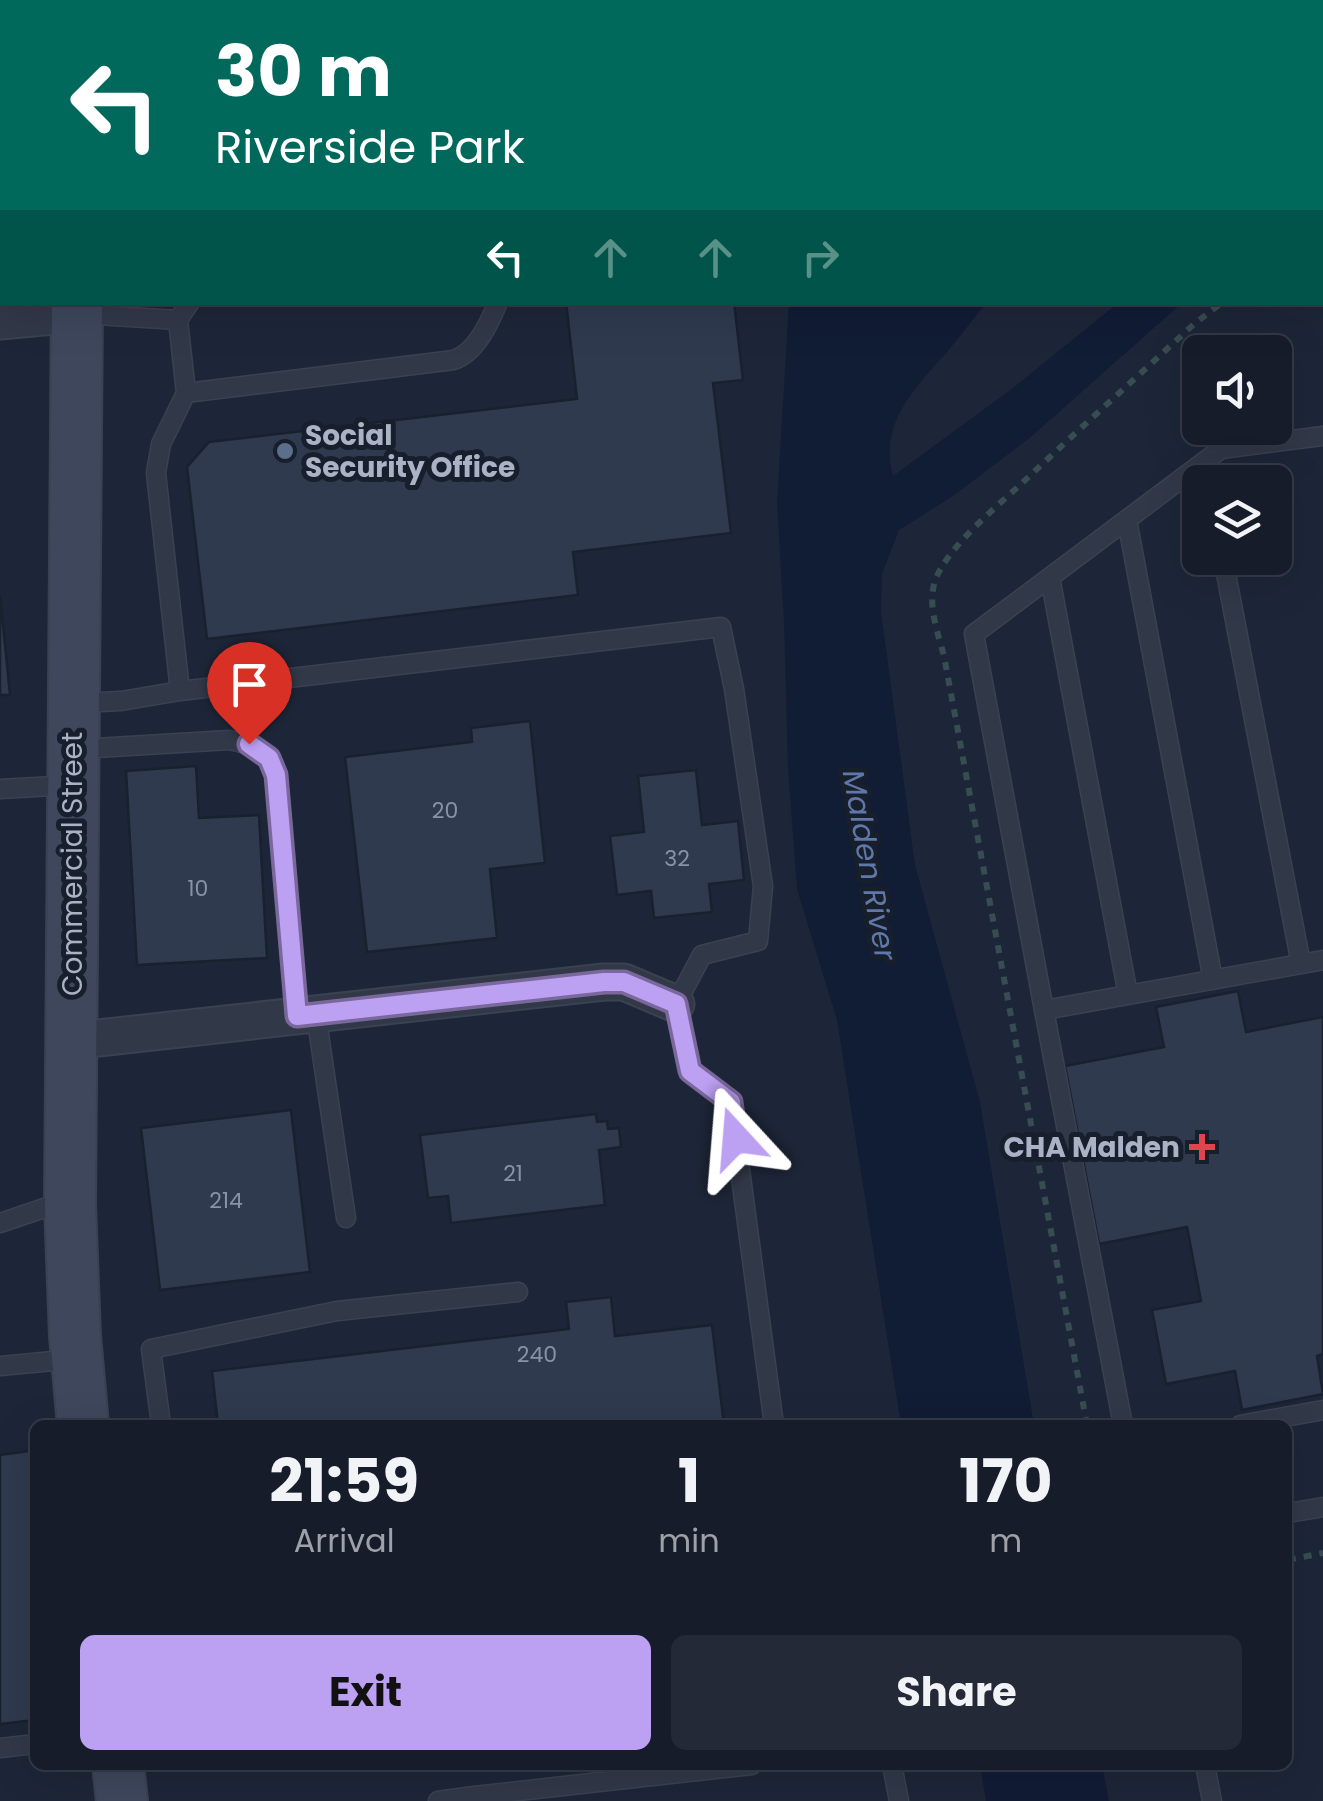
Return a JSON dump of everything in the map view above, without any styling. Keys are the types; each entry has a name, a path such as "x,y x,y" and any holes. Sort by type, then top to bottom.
{"main road":[{"name":"Commercial Street","path":"83,306 73,746 70,1199 83,1420"},
{"path":"119,1770 122,1801"}],"street":[{"path":"0,321 83,306"},
{"path":"71,1042 604,982 624,982 676,1004"}],"lane":[{"path":"180,691 156,473 161,444 186,393 178,320 188,305"},
{"path":"186,393 454,360 466,356 474,346 496,305"},
{"path":"83,306 127,319 178,320"},
{"path":"1122,1420 974,634 1221,449 1323,436"},
{"path":"1205,461 1206,465"},
{"path":"1127,520 1213,980"},
{"path":"1226,575 1301,964"},
{"path":"1050,577 1128,995"},
{"path":"0,789 73,746 121,701 721,626 734,689 762,886 758,940 702,955 676,1004 690,1071 731,1102 773,1420"},
{"path":"73,746 229,740 249,744 269,758 276,775 306,1015 346,1218"},
{"path":"1044,1010 1323,960"},
{"path":"0,1222 70,1199"},
{"path":"161,1420 151,1349 336,1311 518,1292"},
{"path":"0,1366 77,1359"},
{"path":"1268,1420 1323,1410"},
{"path":"1292,1513 1323,1507"},
{"path":"0,1748 30,1745"},
{"path":"438,1801 562,1794 719,1770"},
{"path":"893,1770 899,1801"},
{"path":"1206,1770 1212,1801"}],"path":[{"path":"1292,1559 1323,1554"}],"water":[{"name":"Malden River","path":"789,305 984,305 902,408 891,439 893,476 1013,388 1116,305 1180,305 1032,436 953,496 899,530 882,574 881,611 915,865 980,1102 1033,1420 900,1420 837,1020 797,889 777,503"},
{"path":"981,1770 1103,1770 1109,1801 986,1801"}],"building":[{"path":"566,305 734,305 743,380 713,383 731,533 573,552 578,595 207,639 187,467 209,442 577,399"},
{"path":"0,595 10,695 0,695"},
{"path":"530,721 545,863 490,869 497,938 367,952 345,757 472,742 471,728"},
{"path":"196,766 199,818 259,815 267,958 137,965 126,771"},
{"path":"696,770 702,825 738,821 744,880 709,884 712,912 654,918 651,891 617,895 610,836 644,832 638,776"},
{"name":"CHA Malden","path":"1238,991 1246,1032 1323,1017 1323,1354 1317,1356 1323,1394 1242,1410 1235,1371 1166,1384 1152,1310 1201,1301 1187,1227 1099,1244 1065,1066 1164,1047 1156,1007"},
{"path":"291,1110 310,1272 160,1290 141,1128"},
{"path":"596,1114 597,1122 607,1121 608,1129 619,1128 621,1147 599,1150 605,1205 451,1223 448,1196 428,1198 420,1135"},
{"path":"611,1297 615,1336 712,1325 723,1420 217,1420 212,1371 569,1329 566,1302"},
{"path":"29,1451 30,1459 30,1721 0,1724 0,1455"}],"place":[{"name":"Social Security Office","path":"285,451"},
{"name":"CHA Malden","path":"1202,1147"}],"route":[{"path":"249,744 269,758 276,775 297,1016 624,982 676,1004 690,1071 731,1102 736,1138"}]}
